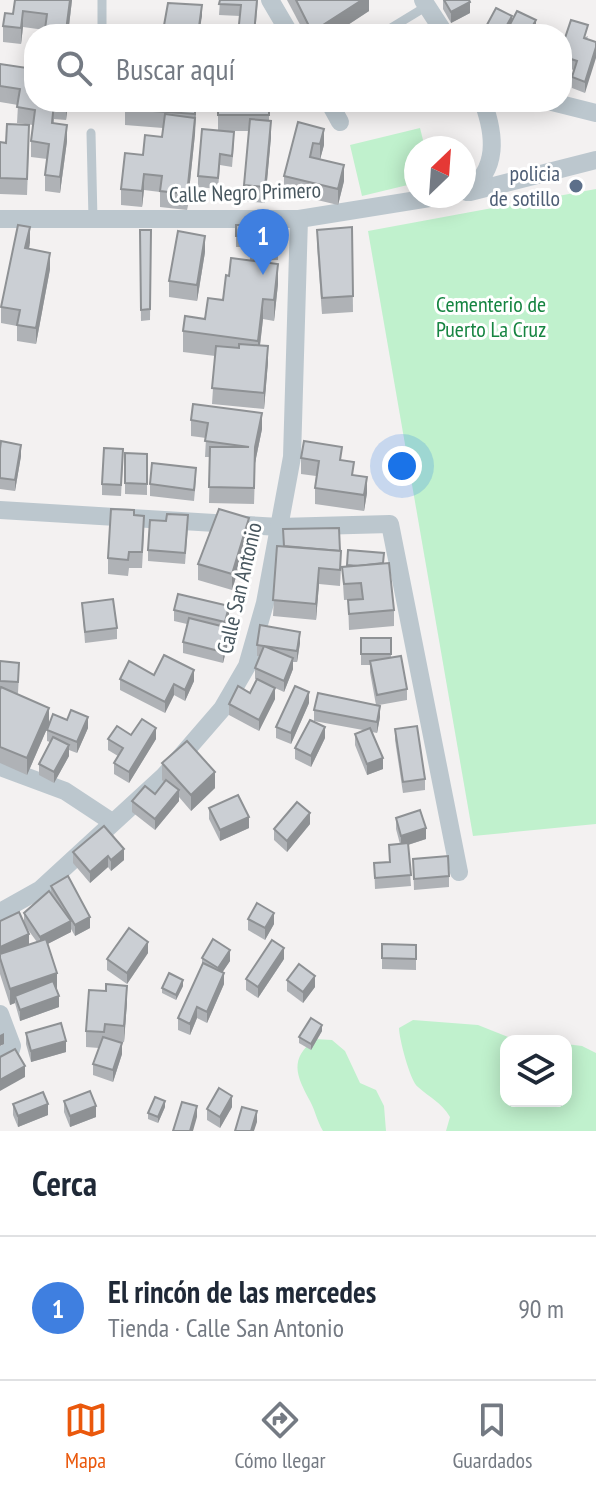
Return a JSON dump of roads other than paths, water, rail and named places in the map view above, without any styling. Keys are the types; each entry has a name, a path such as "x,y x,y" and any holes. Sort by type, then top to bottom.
{"street":[{"path":"270,0 284,24"},
{"path":"425,3 439,24"},
{"path":"572,107 596,113"},
{"path":"334,112 340,122"},
{"path":"476,181 490,164 494,131 487,112"},
{"path":"476,190 596,160"},
{"name":"Calle Negro Primero","path":"0,219 299,219 404,202"},
{"name":"Calle San Antonio","path":"0,912 41,889 195,745 236,688 265,603 292,457 299,219"},
{"path":"0,510 279,527 390,524 459,872"},
{"path":"0,767 65,791 112,822"},
{"path":"0,1014 12,1046 10,1053 0,1055"}],"lane":[{"path":"102,0 102,24"},
{"path":"395,24 425,3"},
{"path":"91,133 93,219"}],"place":[{"name":"policia de sotillo","path":"576,186"},
{"name":"El rincón de las mercedes","path":"263,275"}],"park label":[{"name":"Cementerio de Puerto La Cruz","path":"491,316"}]}
